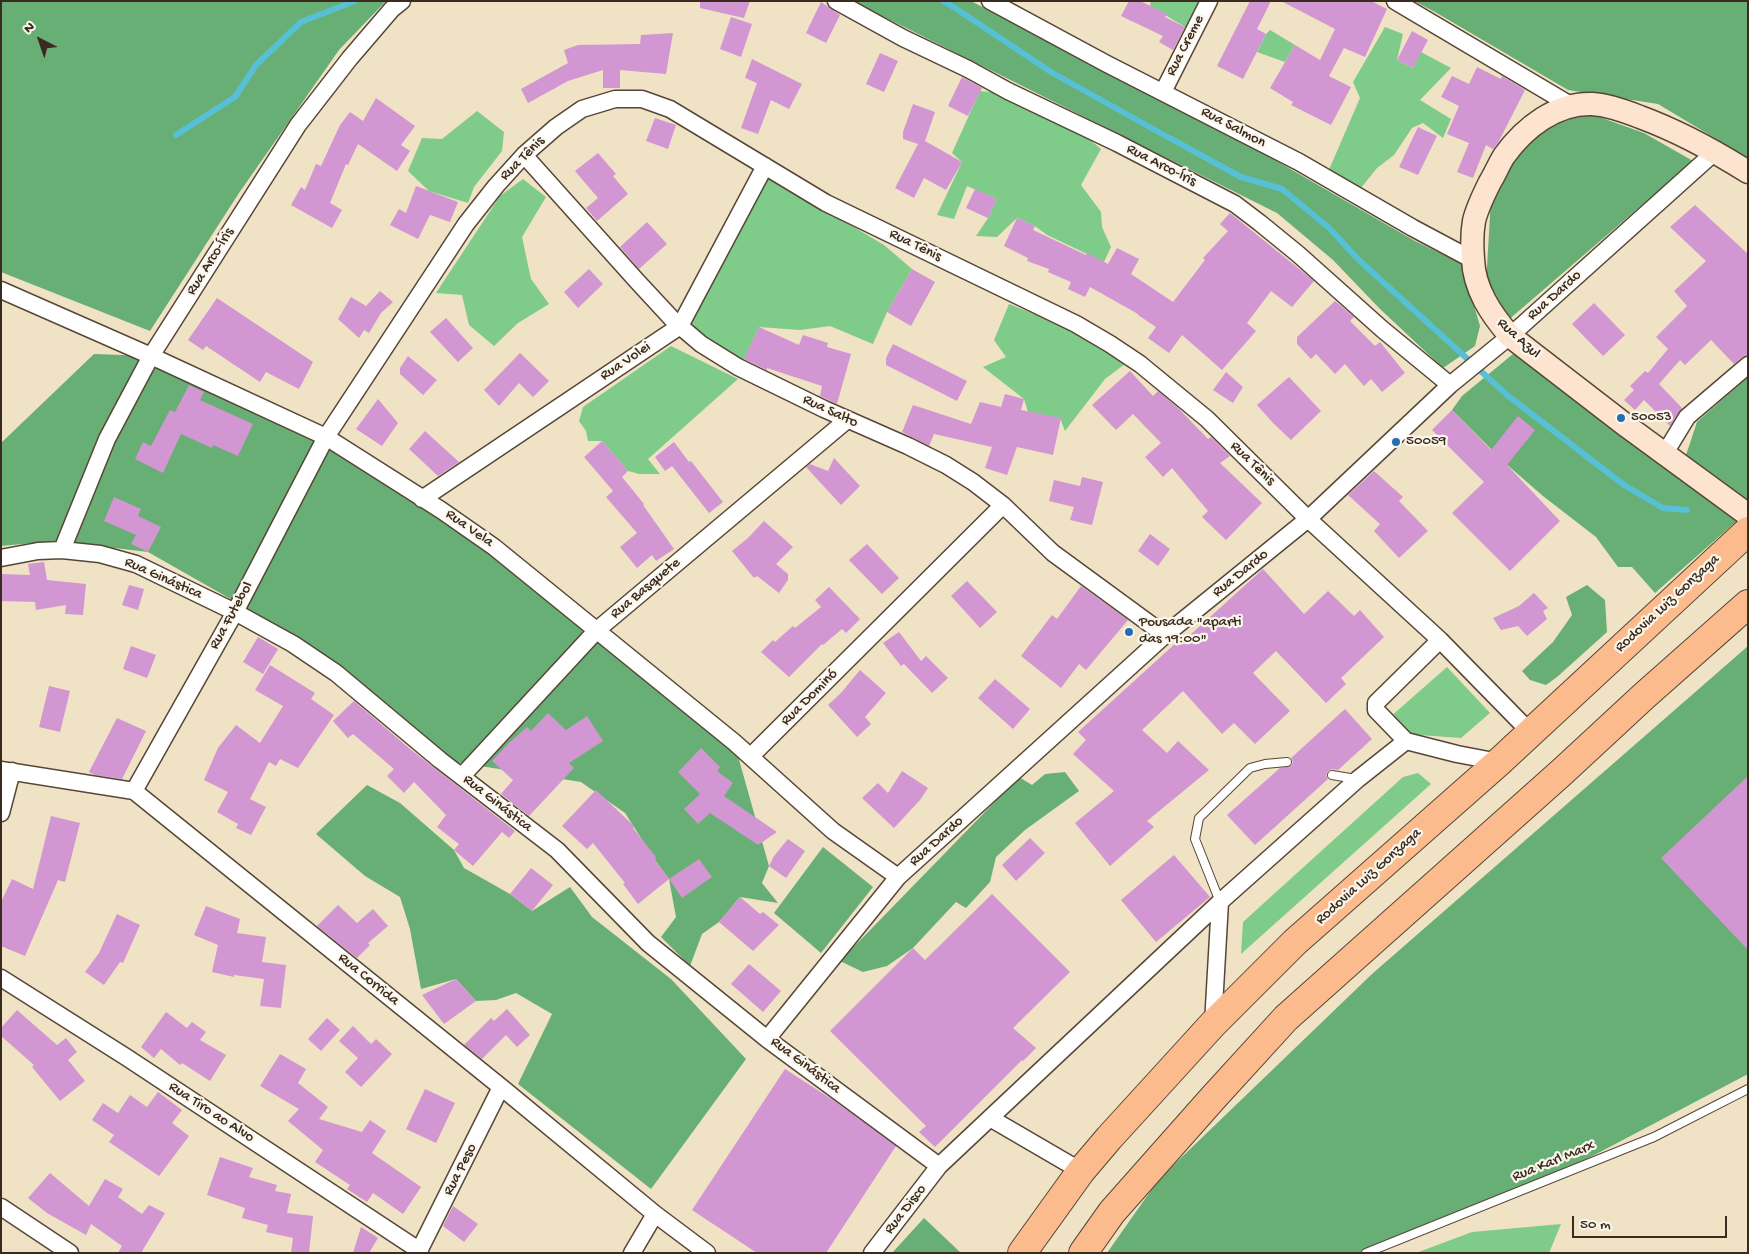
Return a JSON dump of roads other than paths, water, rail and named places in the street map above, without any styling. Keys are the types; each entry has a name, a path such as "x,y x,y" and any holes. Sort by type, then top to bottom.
{"highway":[{"name":"Rodovia Luiz Gonzaga","path":"1022,1253 1081,1171 1213,1024 1295,942 1531,733 1748,531"},
{"path":"1083,1253 1112,1212 1286,1018 1748,604"}],"main road":[{"name":"Rua Azul","path":"1748,172 1716,152 1667,127 1617,108 1592,104 1572,106 1542,117 1519,137 1504,157 1485,192 1474,221 1473,260 1481,295 1494,317 1510,336 1628,427 1748,515"}],"street":[{"name":"Rua Arco-Íris","path":"62,550 107,439 152,356 298,125 350,58 392,9 402,1"},
{"name":"Rua Arco-Íris","path":"836,1 903,38 1117,143 1235,204 1260,222 1450,385"},
{"name":"Rua Salmon","path":"990,1 1107,64 1299,162 1413,228 1473,260"},
{"name":"Rua Creme","path":"1163,92 1209,1"},
{"path":"1395,1 1572,106"},
{"name":"Rua Tênis","path":"326,437 466,224 524,155 556,126 582,109 615,99 642,99 670,108 826,203 1076,324 1140,364 1206,419 1308,519 1440,640 1531,733"},
{"name":"Rua Dardo","path":"767,1039 898,877 1165,635 1308,519 1450,385 1510,336 1716,152"},
{"name":"Rua Salto","path":"524,155 629,272 680,326 701,344 738,367 946,465 973,482 1002,505 1053,553 1165,635"},
{"name":"Rua Volei","path":"422,499 680,326 765,166"},
{"name":"Rua Vela","path":"1,290 152,356 326,437 441,510 494,547 751,756"},
{"path":"1671,458 1687,417 1748,365"},
{"name":"Rua Basquete","path":"462,776 597,630 847,420"},
{"name":"Rua Futebol","path":"134,791 236,612 326,437"},
{"name":"Rua Dominó","path":"751,756 1002,505"},
{"name":"Rua Ginástica","path":"1,558 38,551 62,550 100,554 136,564 236,612 293,644 336,673 462,776 557,850 648,943 767,1039 940,1166"},
{"path":"1440,640 1376,702 1375,706 1379,714 1406,741 1499,762"},
{"name":"Rua Disco","path":"872,1253 940,1166 990,1118 1220,902 1358,779 1406,741"},
{"path":"751,756 833,832 898,877"},
{"path":"1,813 6,771"},
{"name":"Rua Corrida","path":"6,771 134,791 502,1087 655,1214 707,1253"},
{"path":"1213,1024 1220,902"},
{"name":"Rua Tiro ao Alvo","path":"1,978 126,1057 419,1252"},
{"name":"Rua Peso","path":"419,1252 502,1087"},
{"path":"990,1118 1081,1171"},
{"path":"1,1207 70,1253"},
{"path":"632,1253 655,1214"}],"lane":[{"path":"1220,902 1195,839 1199,818 1250,768 1286,762"},
{"path":"1332,775 1358,779"},
{"name":"Rua Karl Marx","path":"1366,1253 1654,1137 1748,1089"}],"waterway":[{"path":"176,135 235,97 256,65 301,22 355,1"},
{"path":"943,1 1051,72 1155,130 1241,177 1282,189 1328,227 1360,261 1507,395 1624,485 1663,508 1687,510"}],"place":[{"name":"50053","path":"1621,418"},
{"name":"50059","path":"1396,442"},
{"name":"Pousada \"aparti das 19:00\"","path":"1129,632"}]}
